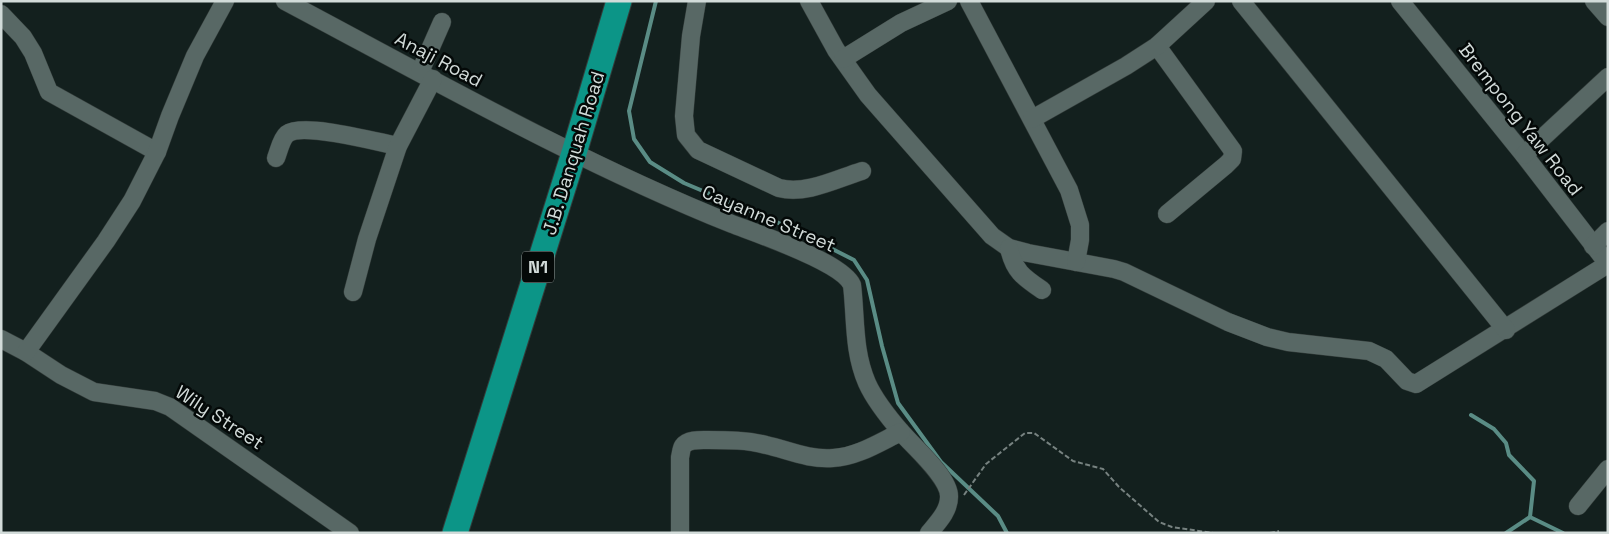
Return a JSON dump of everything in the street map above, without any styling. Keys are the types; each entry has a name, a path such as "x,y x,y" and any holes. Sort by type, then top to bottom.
{"highway":[{"name":"J.B. Danquah Road","path":"455,533 574,153 619,1"}],"street":[{"path":"26,352 106,241 132,201 157,152 195,56 225,1"},
{"name":"Anaji Road","path":"285,1 574,153"},
{"path":"698,1 691,36 684,116 686,135 698,150 786,190 804,189 862,170"},
{"path":"809,1 843,59 868,95 992,236 1002,244 1010,248 1124,272 1220,318 1267,337 1288,342 1369,350 1386,359 1407,381 1416,384 1506,330 1608,264"},
{"path":"843,59 902,23 948,1"},
{"path":"969,1 1069,190 1080,225 1080,240 1076,262"},
{"path":"1032,118 1126,66 1157,46 1206,1"},
{"path":"1241,1 1506,330"},
{"name":"Brempong Yaw Road","path":"1400,1 1524,155 1608,264"},
{"path":"1594,1 1608,17"},
{"path":"1,14 23,37 33,53 49,92 157,152"},
{"path":"353,292 367,239 398,146 426,76 442,22"},
{"path":"1157,46 1233,151 1232,159 1226,165 1167,214"},
{"path":"1524,155 1608,77"},
{"path":"276,158 285,136 296,130 313,130 398,146"},
{"name":"Cayanne Street","path":"574,153 674,201 809,255 846,276 852,285 858,360 874,396 901,432 935,470 949,491 948,506 929,533"},
{"path":"1593,246 1608,232"},
{"path":"1010,248 1012,262 1018,271 1042,290"},
{"name":"Wily Street","path":"1,339 26,352 61,375 94,392 155,401 170,407 350,533"},
{"path":"680,533 680,457 682,448 687,443 705,440 745,441 805,456 834,458 862,450 901,432"},
{"path":"1578,506 1608,470"}],"path":[{"path":"962,497 986,464 1025,433 1034,433 1073,461 1103,469 1119,487 1159,522 1172,527 1213,533"},
{"path":"1270,533 1279,531"}],"waterway":[{"path":"656,1 629,111 634,139 650,162 684,183 793,229 854,260 867,280 882,346 898,403 941,462 998,516 1007,533"},
{"path":"1471,415 1494,429 1506,443 1509,455 1534,481 1530,517 1563,533"},
{"path":"1506,533 1530,517"}]}
